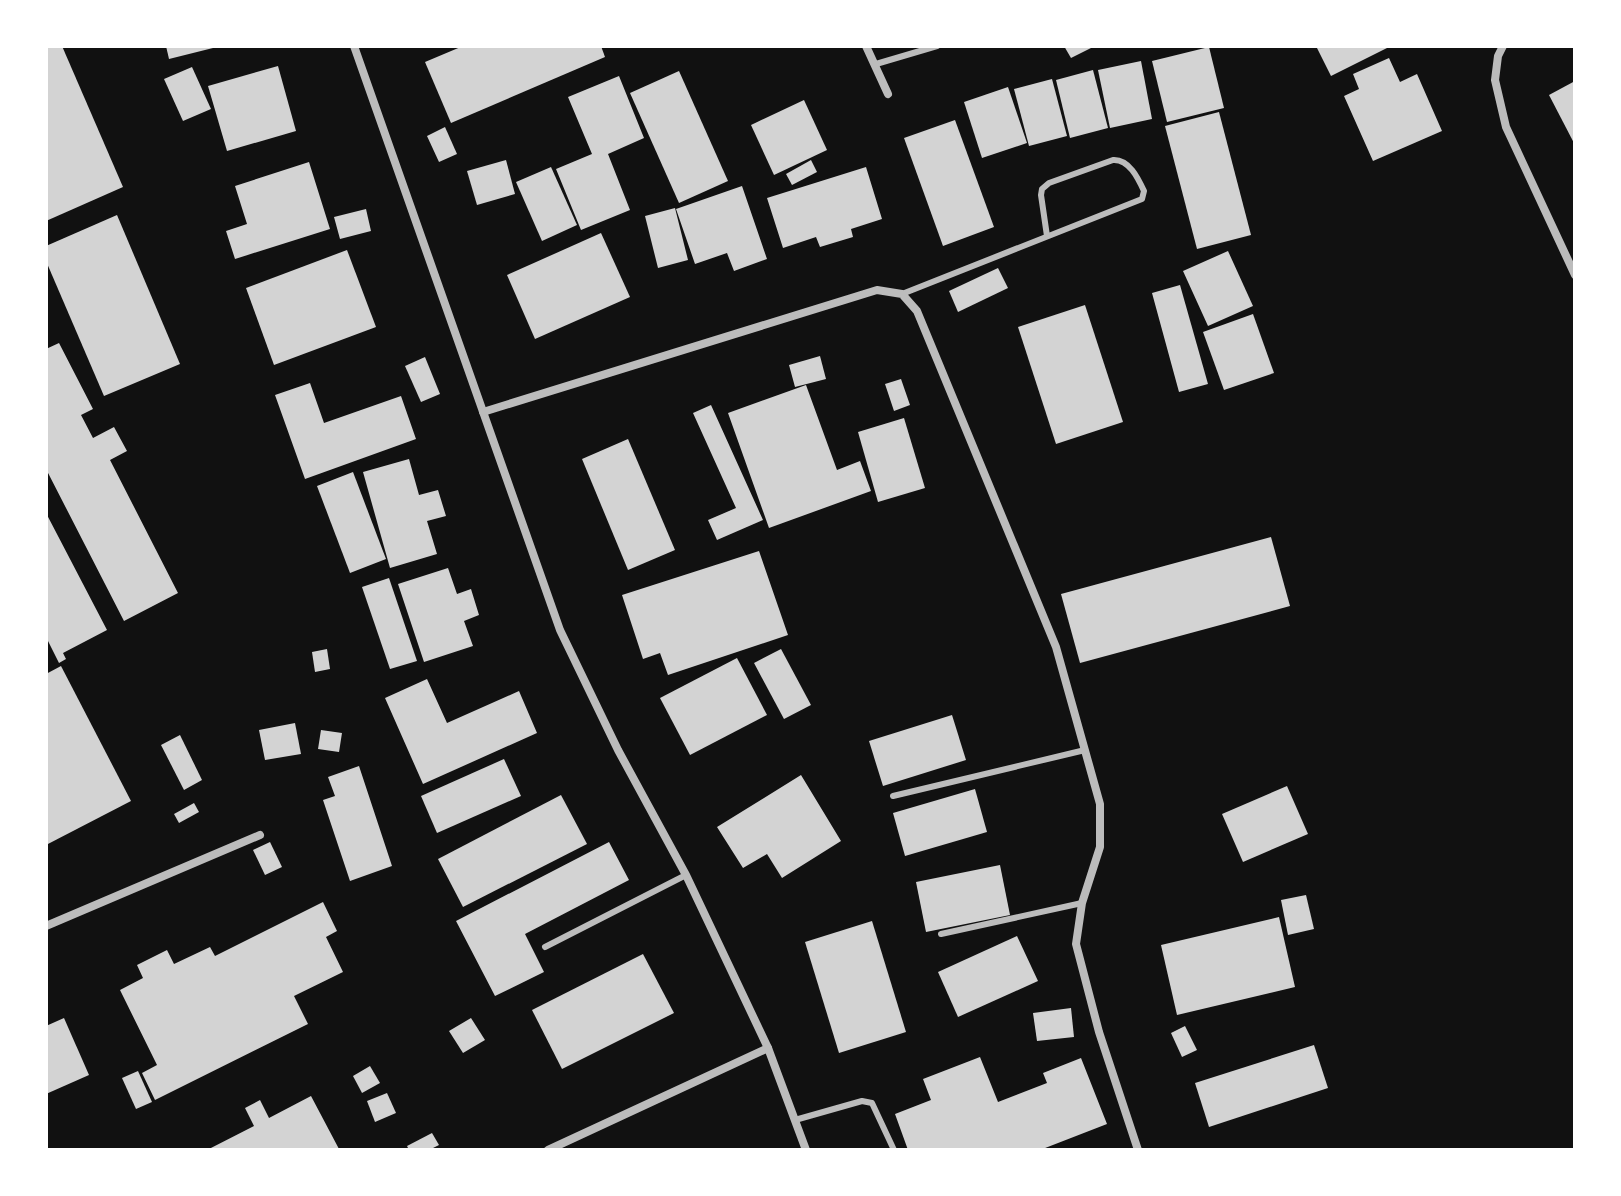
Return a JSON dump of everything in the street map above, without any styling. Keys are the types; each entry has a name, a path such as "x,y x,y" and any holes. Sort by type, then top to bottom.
{"street":[{"path":"354,46 560,630 618,750 686,875 768,1048 806,1150"},
{"path":"866,46 888,94"},
{"path":"1503,46 1498,56 1495,80 1506,127 1575,275"},
{"path":"483,412 877,290 902,294 917,311 1056,647 1100,804 1100,847 1082,903 1076,944 1099,1032 1138,1150"},
{"path":"46,926 260,835"},
{"path":"548,1150 768,1048"}],"lane":[{"path":"876,64 937,46"},
{"path":"902,294 1142,199 1144,191 1128,164 1120,159 1113,160 1049,183 1042,189 1047,236"},
{"path":"893,796 1085,750"},
{"path":"545,947 686,875"},
{"path":"941,934 1082,903"},
{"path":"795,1120 862,1101 872,1103 894,1150"}],"building":[{"path":"46,46 62,46 123,187 46,221"},
{"path":"166,46 217,46 217,47 169,59"},
{"path":"463,46 601,46 605,57 451,123 425,62"},
{"path":"1064,46 1095,46 1071,58"},
{"path":"1316,46 1391,46 1331,76"},
{"path":"1209,47 1224,108 1167,122 1152,61"},
{"path":"1389,58 1400,82 1417,74 1442,131 1373,161 1344,96 1359,89 1353,74"},
{"path":"1141,61 1152,119 1110,128 1098,70"},
{"path":"278,66 296,131 227,151 208,86"},
{"path":"192,67 211,109 183,121 164,79"},
{"path":"1093,70 1108,128 1070,138 1056,80"},
{"path":"679,71 728,181 679,203 630,93"},
{"path":"619,76 644,138 608,154 630,210 581,230 556,169 592,154 568,97"},
{"path":"1052,79 1067,136 1029,146 1014,89"},
{"path":"1575,81 1575,145 1549,95"},
{"path":"1008,87 1027,143 982,158 964,102"},
{"path":"804,100 827,150 774,175 751,125"},
{"path":"1219,112 1251,235 1197,249 1165,126"},
{"path":"955,120 994,227 943,246 904,138"},
{"path":"445,127 457,154 439,162 427,136"},
{"path":"506,160 515,194 477,205 467,171"},
{"path":"811,160 817,172 792,185 786,174"},
{"path":"309,162 330,229 235,259 226,231 247,224 235,186"},
{"path":"551,167 577,225 542,241 516,182"},
{"path":"866,167 882,219 851,229 853,237 820,247 816,237 783,248 767,198"},
{"path":"742,186 767,259 734,271 727,253 695,264 676,209"},
{"path":"675,208 688,260 658,268 645,216"},
{"path":"366,209 371,231 340,239 334,217"},
{"path":"117,215 180,364 104,396 46,261 46,246"},
{"path":"601,233 630,297 535,339 507,275"},
{"path":"347,250 376,327 274,365 246,288"},
{"path":"1228,251 1253,306 1208,326 1183,271"},
{"path":"998,268 1008,288 958,312 949,291"},
{"path":"1180,285 1208,384 1179,392 1152,293"},
{"path":"1085,305 1123,422 1056,444 1018,327"},
{"path":"1253,314 1274,373 1224,390 1203,332"},
{"path":"59,343 93,409 81,415 93,438 114,427 127,451 110,460 178,593 124,621 46,469 46,349"},
{"path":"820,356 826,379 795,387 789,365"},
{"path":"425,357 440,394 421,402 405,366"},
{"path":"901,379 910,405 894,411 885,384"},
{"path":"310,383 324,423 401,396 416,439 305,479 275,395"},
{"path":"806,385 837,470 860,461 871,491 769,528 728,413"},
{"path":"711,405 763,520 717,540 708,520 736,508 693,413"},
{"path":"904,418 925,488 878,502 858,432"},
{"path":"628,439 675,550 628,570 582,459"},
{"path":"409,459 419,495 438,490 446,516 427,521 437,554 390,568 363,472"},
{"path":"353,472 386,559 350,573 317,486"},
{"path":"46,513 107,630 63,653 66,659 59,663 46,637"},
{"path":"1271,537 1290,606 1080,663 1061,594"},
{"path":"759,551 788,635 668,675 660,653 643,659 622,595"},
{"path":"448,568 457,594 471,589 479,615 464,621 473,646 424,662 398,584"},
{"path":"389,578 417,661 390,669 362,587"},
{"path":"327,649 330,669 315,672 312,652"},
{"path":"781,649 811,705 784,719 754,663"},
{"path":"737,658 767,715 690,755 660,698"},
{"path":"61,666 131,801 46,845 46,674"},
{"path":"427,679 447,723 519,691 537,733 423,784 385,698"},
{"path":"952,715 966,760 883,786 869,741"},
{"path":"295,723 301,754 265,760 259,730"},
{"path":"321,730 342,733 339,752 318,749"},
{"path":"180,735 202,780 184,790 161,745"},
{"path":"504,759 521,796 437,833 421,796"},
{"path":"359,766 392,866 350,881 323,800 335,796 328,777"},
{"path":"801,775 841,841 782,878 767,854 743,868 717,827"},
{"path":"1287,786 1308,834 1243,862 1222,814"},
{"path":"975,789 987,832 905,856 893,813"},
{"path":"561,795 587,844 463,907 438,859"},
{"path":"194,803 199,812 179,823 174,814"},
{"path":"270,842 282,867 265,875 253,850"},
{"path":"609,842 629,880 525,934 544,972 495,996 456,921"},
{"path":"1000,865 1010,915 926,932 916,882"},
{"path":"1306,895 1314,929 1288,935 1281,900"},
{"path":"323,902 337,931 326,937 343,972 294,996 308,1024 155,1100 142,1073 157,1065 120,990 143,978 137,965 167,950 174,964 210,947 215,956"},
{"path":"1279,917 1295,987 1177,1015 1161,945"},
{"path":"872,921 906,1032 839,1053 805,942"},
{"path":"1017,936 1038,981 958,1017 938,972"},
{"path":"643,954 674,1013 562,1069 532,1010"},
{"path":"1071,1008 1074,1037 1037,1041 1033,1013"},
{"path":"64,1018 89,1075 46,1094 46,1026"},
{"path":"471,1018 485,1040 463,1053 449,1031"},
{"path":"1185,1026 1197,1050 1182,1057 1171,1033"},
{"path":"1314,1045 1328,1088 1209,1127 1195,1083"},
{"path":"980,1057 998,1102 1047,1083 1043,1073 1081,1058 1107,1124 1040,1150 908,1150 895,1114 931,1100 923,1079"},
{"path":"370,1066 380,1083 362,1093 353,1076"},
{"path":"138,1071 152,1102 136,1109 122,1078"},
{"path":"387,1093 396,1113 375,1122 367,1101"},
{"path":"311,1096 339,1149 207,1150 254,1126 245,1108 260,1100 269,1118"},
{"path":"432,1133 439,1145 429,1150 409,1150 407,1146"}]}
